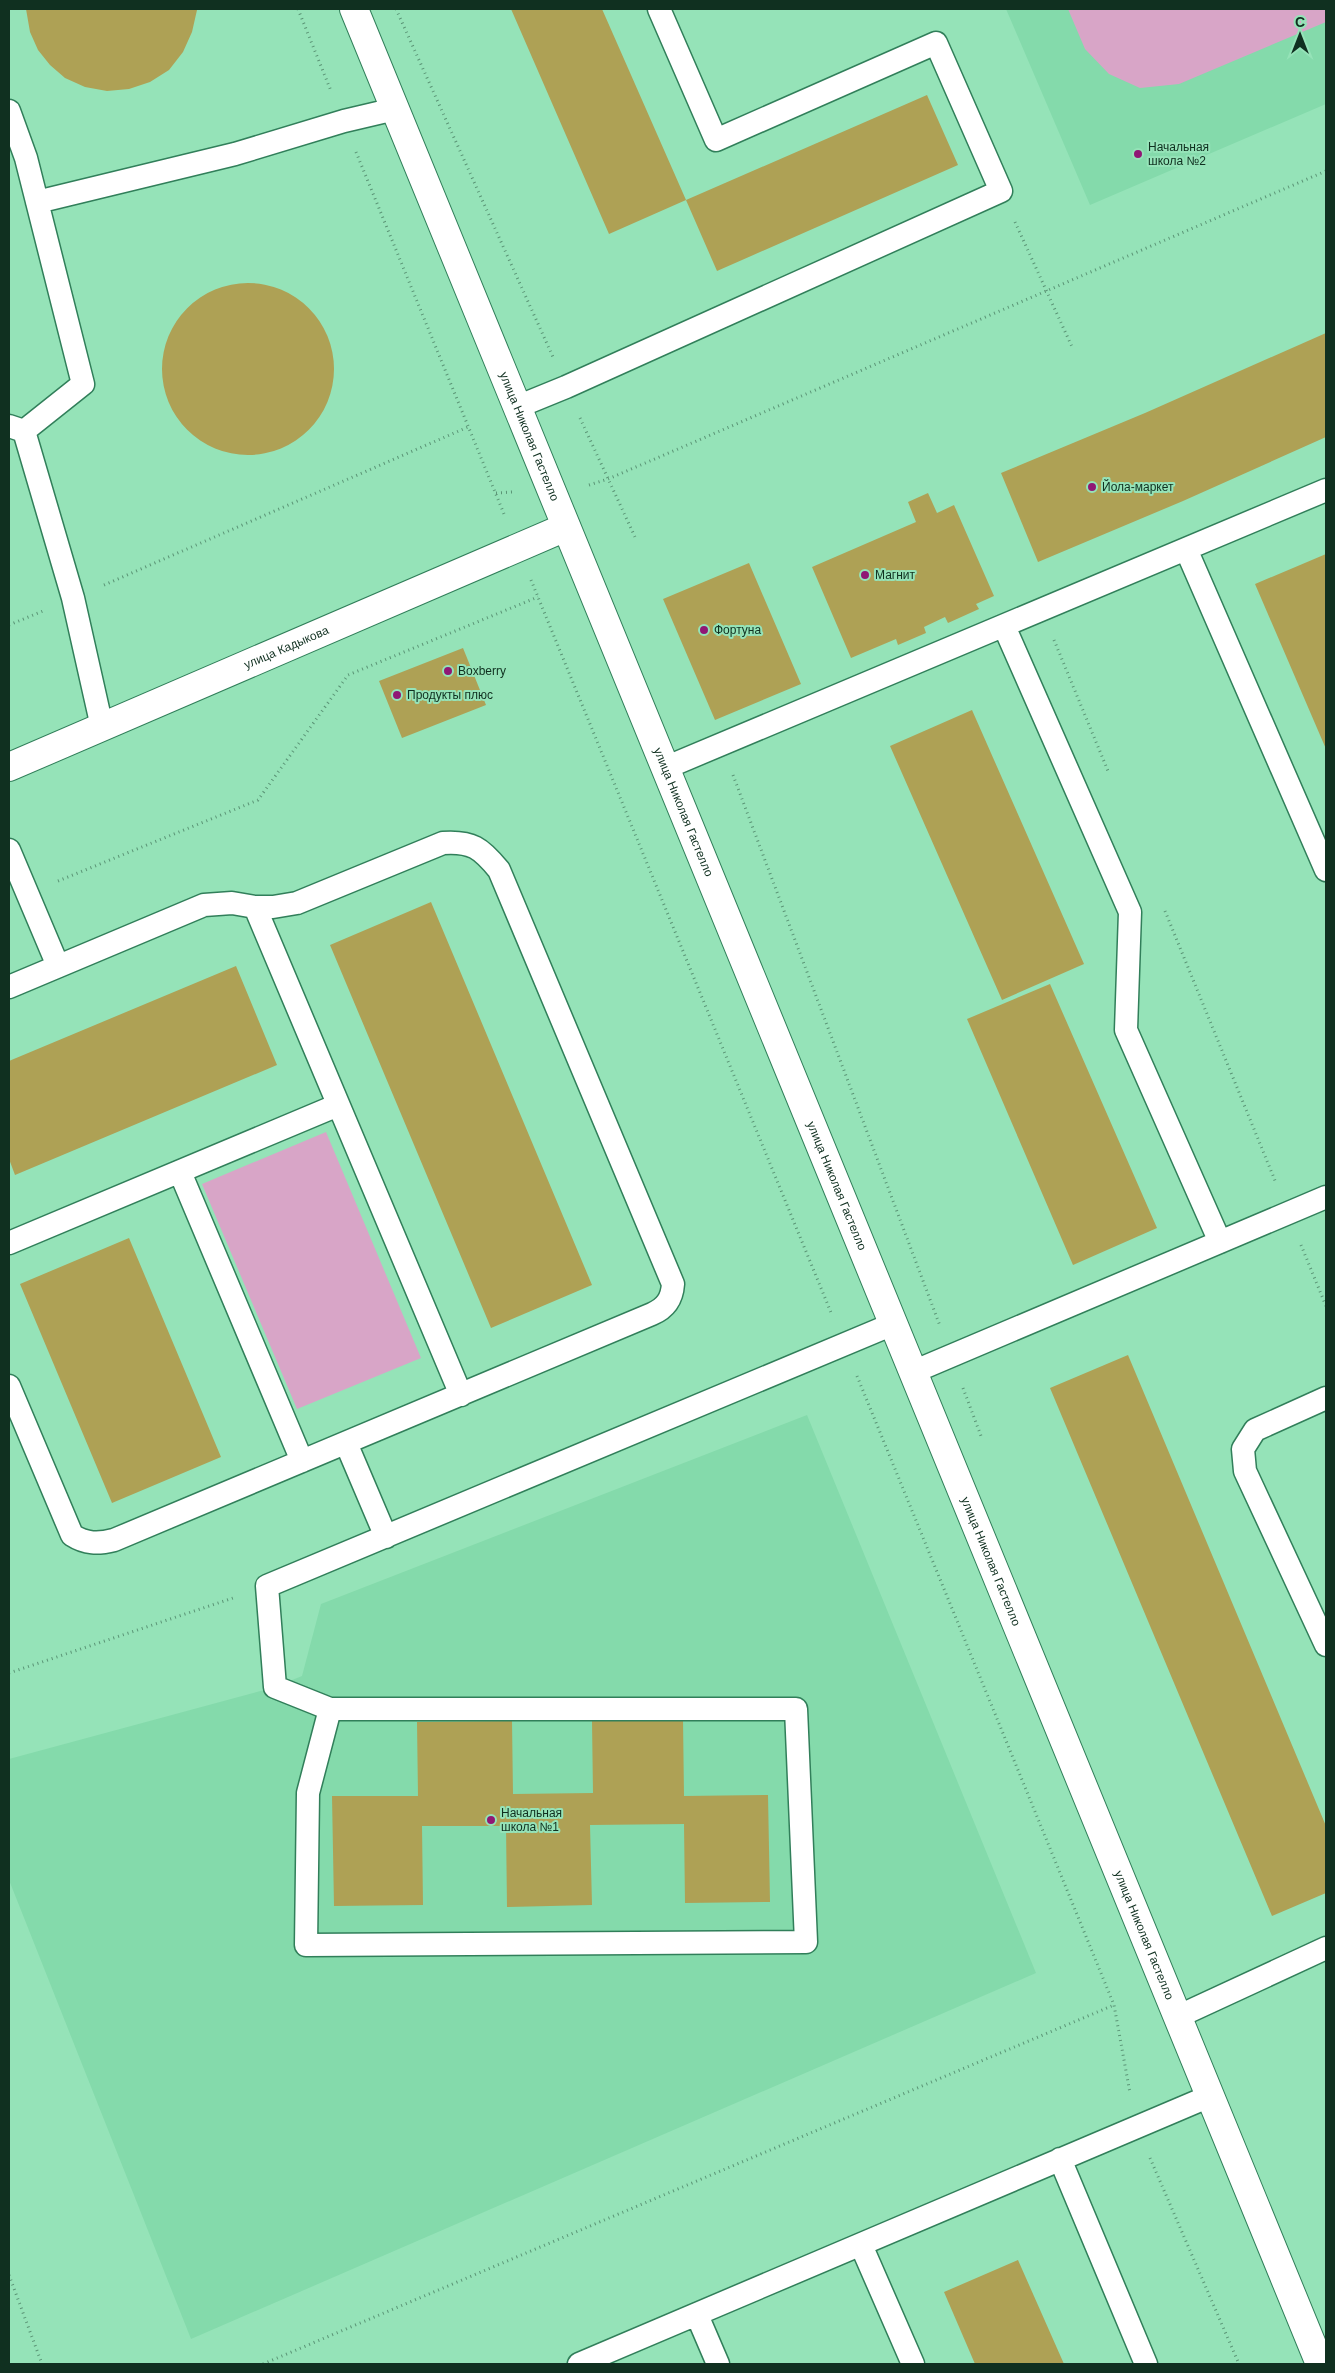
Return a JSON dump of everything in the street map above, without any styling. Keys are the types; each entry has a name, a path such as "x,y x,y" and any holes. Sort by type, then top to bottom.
{"street":[{"name":"улица Николая Гастелло","path":"354,9 1320,2364"},
{"name":"улица Кадыкова","path":"9,767 566,527"}],"lane":[{"path":"517,407 566,387 1001,191 936,43 716,140 659,9"},
{"path":"37,202 236,154 344,121 394,109"},
{"path":"10,120 26,158 84,384 17,428 73,598 102,727"},
{"path":"665,768 1326,490"},
{"path":"1186,549 1326,870"},
{"path":"1004,626 1130,912 1126,1030 1220,1242"},
{"path":"9,987 204,905 232,903 255,907 273,907 297,903 443,843 459,842 471,845 484,851 499,870 673,1284 669,1300 661,1310 114,1540 91,1543 72,1535 9,1386"},
{"path":"9,850 58,966"},
{"path":"255,907 461,1395"},
{"path":"9,1243 338,1105"},
{"path":"180,1172 302,1461"},
{"path":"913,1372 1326,1197"},
{"path":"330,1709 308,1793 306,1945 806,1942 796,1709 330,1709 274,1687 267,1586 893,1324"},
{"path":"1326,1398 1255,1430 1243,1449 1244,1471 1326,1645"},
{"path":"346,1443 386,1537"},
{"path":"1177,2016 1326,1948"},
{"path":"580,2364 1210,2096"},
{"path":"1060,2159 1146,2364"},
{"path":"861,2244 913,2364"},
{"path":"697,2315 718,2364"}],"path":[{"path":"298,9 1114,2005 1137,2127 1239,2364"},
{"path":"396,9 635,537"},
{"path":"583,486 608,479 1326,171"},
{"path":"1001,191 1073,349"},
{"path":"9,625 468,427"},
{"path":"27,893 258,800 348,675 538,597"},
{"path":"1288,1214 1326,1306"},
{"path":"9,1673 267,1586"},
{"path":"263,2364 1114,2005"},
{"path":"9,2275 42,2364"}],"shaded area":[{"name":"Начальная школа №2","path":"1006,9 1326,9 1326,104 1090,205"},
{"path":"1068,9 1326,9 1326,22 1179,84 1140,88 1109,74 1085,49"},
{"path":"326,1132 421,1358 297,1409 202,1184"},
{"name":"Начальная школа №1","path":"807,1415 1036,1973 191,2339 9,1880 9,1759 275,1687 302,1676 321,1604"}],"building":[{"path":"26,9 197,10 192,32 183,52 169,70 150,82 129,89 107,91 85,87 65,78 50,65 38,50 30,32"},
{"path":"511,9 602,9 686,200 609,234"},
{"path":"927,95 958,165 717,271 686,200"},
{"path":"256,283 265,284 289,293 303,302 315,314 328,336 333,352 333,386 328,402 315,424 303,436 281,449 265,454 240,455 231,454 207,445 193,436 181,424 168,402 163,386 162,361 163,352 172,328 181,314 193,302 215,289 231,284"},
{"path":"1326,333 1326,437 1183,501 1038,562 1001,473 1145,413"},
{"path":"928,493 937,513 954,505 994,596 976,604 979,609 948,623 945,617 924,627 926,633 898,645 896,639 851,658 812,567 916,522 908,502"},
{"path":"1326,554 1326,749 1255,584"},
{"path":"749,563 801,684 715,720 663,599"},
{"path":"463,648 486,705 402,738 379,681"},
{"path":"972,710 1084,964 1002,1000 890,746"},
{"path":"431,902 592,1285 491,1328 330,945"},
{"path":"236,966 277,1065 15,1175 9,1159 9,1061"},
{"path":"1050,984 1157,1228 1073,1265 967,1019"},
{"path":"129,1238 221,1457 112,1503 20,1284"},
{"path":"1128,1355 1326,1826 1326,1893 1272,1916 1050,1388"},
{"path":"683,1719 684,1796 768,1795 770,1902 685,1903 684,1824 590,1825 592,1905 507,1907 506,1826 422,1826 423,1905 334,1906 332,1796 418,1796 417,1722 512,1721 513,1794 593,1793 592,1721"},
{"path":"1018,2260 1064,2364 975,2364 944,2292"}],"place":[{"name":"Начальная школа №2","path":"1138,154"},
{"name":"Йола-маркет","path":"1092,487"},
{"name":"Магнит","path":"865,575"},
{"name":"Фортуна","path":"704,630"},
{"name":"Boxberry","path":"448,671"},
{"name":"Продукты плюс","path":"397,695"},
{"name":"Начальная школа №1","path":"491,1820"}]}
